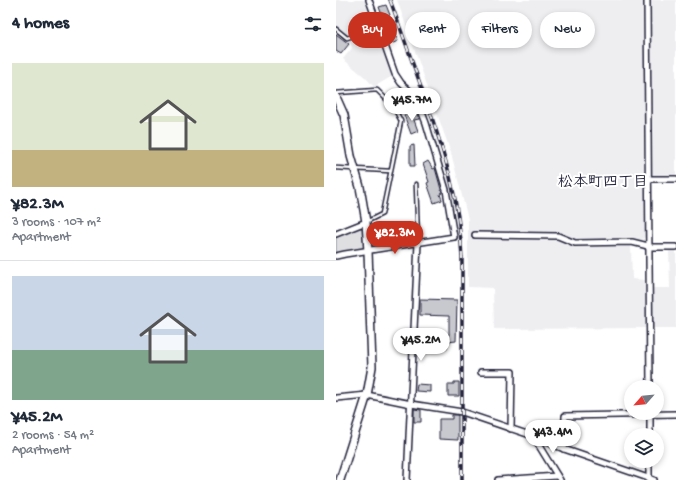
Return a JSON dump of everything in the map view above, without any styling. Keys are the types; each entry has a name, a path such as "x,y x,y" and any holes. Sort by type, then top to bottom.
{"street":[{"path":"336,256 454,237 446,190 426,123 416,96 401,83 396,74 369,0"},
{"path":"647,0 647,179 650,380"},
{"path":"336,97 344,116 354,170 360,187 366,222 372,367 367,395 340,480"},
{"path":"647,179 676,179"},
{"path":"336,234 366,222"},
{"path":"475,235 558,236 575,243 632,242 648,246 676,247"},
{"path":"407,480 418,243"},
{"path":"481,372 512,372 511,429"},
{"path":"336,398 367,395 462,412 651,479 650,468"},
{"path":"664,414 676,414"},
{"path":"564,449 565,416 624,415"},
{"path":"498,480 558,478 533,436"}],"lane":[{"path":"336,29 348,38"},
{"path":"336,93 377,90 396,111 401,122 382,214 366,222"},
{"path":"336,168 390,171"},
{"path":"416,184 418,243"}],"shaded area":[{"path":"336,0 367,0 371,12 348,12 348,42 336,33"},
{"path":"397,0 644,0 645,237 642,240 633,240 631,246 632,279 646,280 646,328 494,329 493,288 468,287 468,219 451,153 414,48 460,48 460,12 405,12 405,23"},
{"path":"650,0 676,0 676,177 650,177"},
{"path":"352,48 384,48 394,75 374,87 366,78 343,59"},
{"path":"356,228 363,228 364,248 336,254 336,237"},
{"path":"669,249 676,249 676,328 652,328 652,288 670,288"}],"building":[{"path":"386,5 389,12 381,12 379,7"},
{"path":"336,34 348,43 348,45 341,54 336,51"},
{"path":"416,111 419,119 414,120 418,131 411,134 404,115"},
{"path":"414,145 415,166 410,166 410,146"},
{"path":"428,161 433,169 435,168 442,193 440,194 442,200 434,203 427,183 429,182 423,164"},
{"path":"420,299 457,300 456,341 447,342 447,349 438,349 438,335 449,335 449,316 420,315"},
{"path":"454,382 459,382 459,396 448,396 448,384 454,384"},
{"path":"417,384 430,385 430,392 416,391"},
{"path":"414,409 421,410 421,422 414,422"},
{"path":"452,415 458,415 458,440 439,439 439,419 452,419"}],"railway":[{"path":"390,0 439,137 450,176 458,217 462,259 462,480"}],"district":[{"name":"松本町四丁目","path":"603,183"}]}
